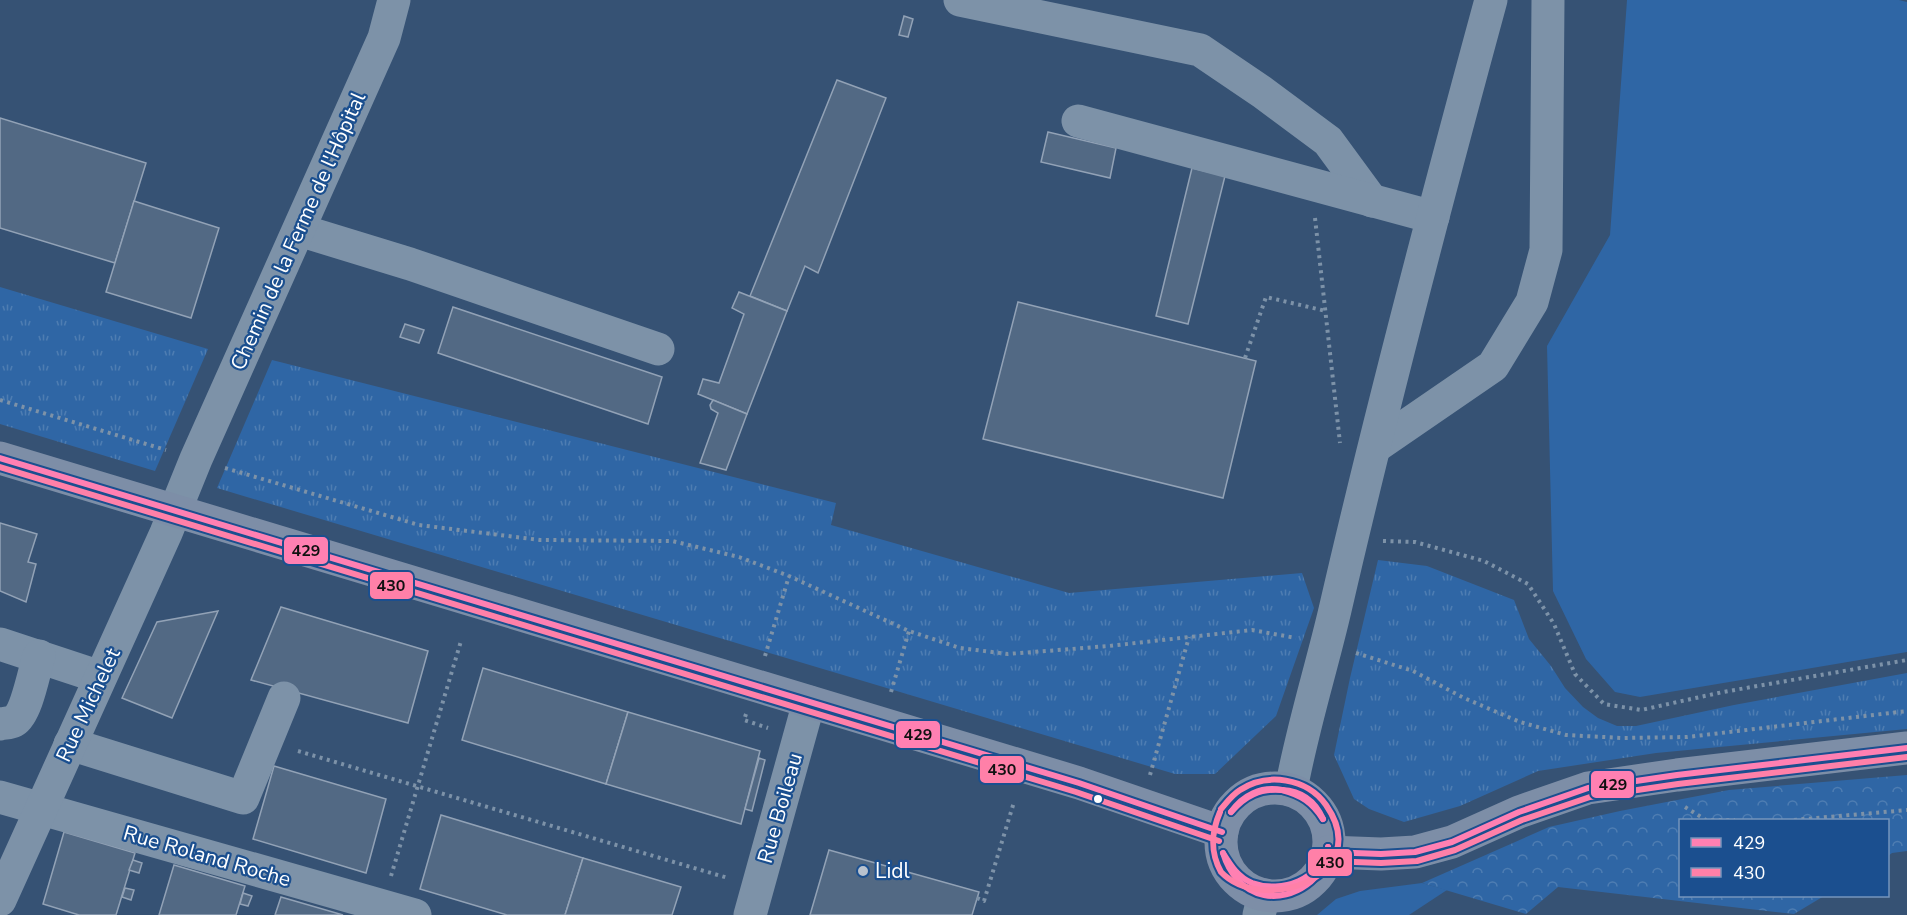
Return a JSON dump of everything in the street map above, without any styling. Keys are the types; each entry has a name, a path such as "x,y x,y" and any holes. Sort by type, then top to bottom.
{"main road":[{"path":"0,458 1079,783 1222,832"},
{"path":"1328,852 1381,854 1425,849 1452,842 1519,812 1588,788 1677,775 1907,748"},
{"path":"1274,788 1291,790 1305,797 1317,808 1325,821 1329,837 1328,852 1313,881 1300,890 1261,905 1251,891 1237,880 1227,867 1221,850 1222,832 1228,815 1240,801 1255,791 1274,788"}],"street":[{"name":"Chemin de la Ferme de l'Hôpital","path":"176,510 195,459 384,38 394,0"},
{"path":"960,0 1200,50 1328,141 1371,201"},
{"path":"1291,790 1351,541 1491,0"},
{"path":"1375,447 1493,366 1532,302 1546,250 1548,0"},
{"path":"1078,121 1433,218"},
{"path":"299,230 410,264 658,349"},
{"name":"Rue Michelet","path":"0,900 176,510"},
{"path":"0,644 100,677"},
{"path":"0,724 14,721 19,716 25,705 39,656"},
{"path":"70,744 243,798 284,698"},
{"name":"Rue Boileau","path":"754,901 810,702"},
{"name":"Rue Roland Roche","path":"0,797 415,915"}],"path":[{"path":"1314,207 1341,450"},
{"path":"1245,358 1266,297 1326,311"},
{"path":"0,400 419,525 540,540 672,541 739,557 789,576 909,632 960,648 1008,654 1108,646 1252,630 1327,644 1413,671 1491,710 1520,722 1566,735 1622,738 1687,737 1907,711"},
{"path":"1351,541 1415,542 1484,561 1528,584 1554,624 1575,674 1604,704 1641,710 1723,692 1907,660"},
{"path":"1148,783 1189,637"},
{"path":"382,906 461,641"},
{"path":"266,741 417,786 754,901"},
{"path":"977,898 984,901 1014,802"},
{"path":"1805,819 1907,810"}],"green space":[{"path":"1627,0 1899,0 1907,2 1907,652 1640,697 1615,692 1586,659 1553,591 1547,346 1610,235"},
{"path":"0,287 208,349 155,471 0,424"},
{"path":"272,360 836,503 831,525 1069,593 1302,573 1314,608 1276,716 1215,774 1175,774 217,488"},
{"path":"1378,560 1427,566 1514,600 1529,639 1565,688 1583,707 1598,718 1617,726 1636,726 1907,673 1907,729 1656,753 1538,771 1460,806 1404,822 1369,809 1354,799 1334,755"},
{"path":"1907,775 1907,851 1889,855 1889,819 1679,819 1679,897 1822,897 1794,914 1558,887 1526,914 1422,883 1549,827 1729,790"},
{"path":"1422,883 1447,890 1409,915 1317,915 1336,899 1360,891"}],"building":[{"path":"904,16 913,19 908,37 899,35"},
{"path":"837,80 886,98 818,273 805,266 787,311 750,296"},
{"path":"0,118 146,163 115,263 0,228"},
{"path":"1048,132 1116,148 1110,178 1041,162"},
{"path":"1192,168 1225,176 1188,324 1156,316"},
{"path":"134,201 219,228 191,318 106,292"},
{"path":"739,292 787,311 747,414 698,394 703,379 719,383 744,314 732,308"},
{"path":"1018,302 1256,361 1223,498 983,439"},
{"path":"453,307 662,377 648,424 438,353"},
{"path":"405,324 424,330 419,343 400,337"},
{"path":"713,400 747,414 726,470 700,463 718,413 711,409 710,405"},
{"path":"0,523 37,534 28,562 36,564 26,602 0,591"},
{"path":"281,607 428,651 408,723 251,680"},
{"path":"218,611 172,718 122,698 157,622"},
{"path":"483,668 628,712 606,784 462,740"},
{"path":"628,712 760,751 741,824 606,784"},
{"path":"759,758 765,760 752,811 745,809"},
{"path":"274,766 386,799 366,873 253,839"},
{"path":"441,815 583,858 565,915 507,915 420,889"},
{"path":"64,832 135,853 116,915 79,915 43,904"},
{"name":"Lidl","path":"829,850 979,892 972,915 810,915"},
{"path":"583,858 681,887 672,915 565,915"},
{"path":"133,860 142,863 139,873 129,870"},
{"path":"174,865 245,886 236,915 159,915"},
{"path":"125,888 134,890 131,900 122,897"},
{"path":"243,893 252,896 248,906 240,904"},
{"path":"281,897 343,915 275,915"}],"transit line":[{"name":"429","path":"0,458 1079,783 1222,832"},
{"name":"430","path":"0,467 1076,792 1219,841"},
{"name":"429","path":"1328,852 1381,854 1415,852 1452,842 1519,812 1588,788 1677,775 1907,748"},
{"name":"430","path":"1328,861 1381,863 1417,861 1455,850 1522,820 1590,797 1678,784 1907,757"},
{"name":"430","path":"1220,812 1213,835 1213,850 1221,872 1239,884 1262,890 1285,889 1308,882 1326,869 1336,852 1338,830 1326,805 1318,796 1298,784 1274,780 1251,784 1234,794 1221,809"},
{"name":"429","path":"1231,812 1253,793 1267,789 1282,790"},
{"name":"429","path":"1231,812 1254,794 1267,790 1282,790"},
{"name":"429","path":"1282,790 1295,792 1307,798 1323,819"},
{"name":"429","path":"1282,790 1306,800 1323,819"},
{"name":"429","path":"1223,853 1235,871 1247,881 1276,887 1299,881 1309,875 1324,858 1328,847"},
{"name":"429","path":"1223,853 1233,874 1243,885 1256,893 1275,896 1297,891 1315,877 1322,868 1328,847"}],"place":[{"name":"Lidl","path":"863,871"}]}
